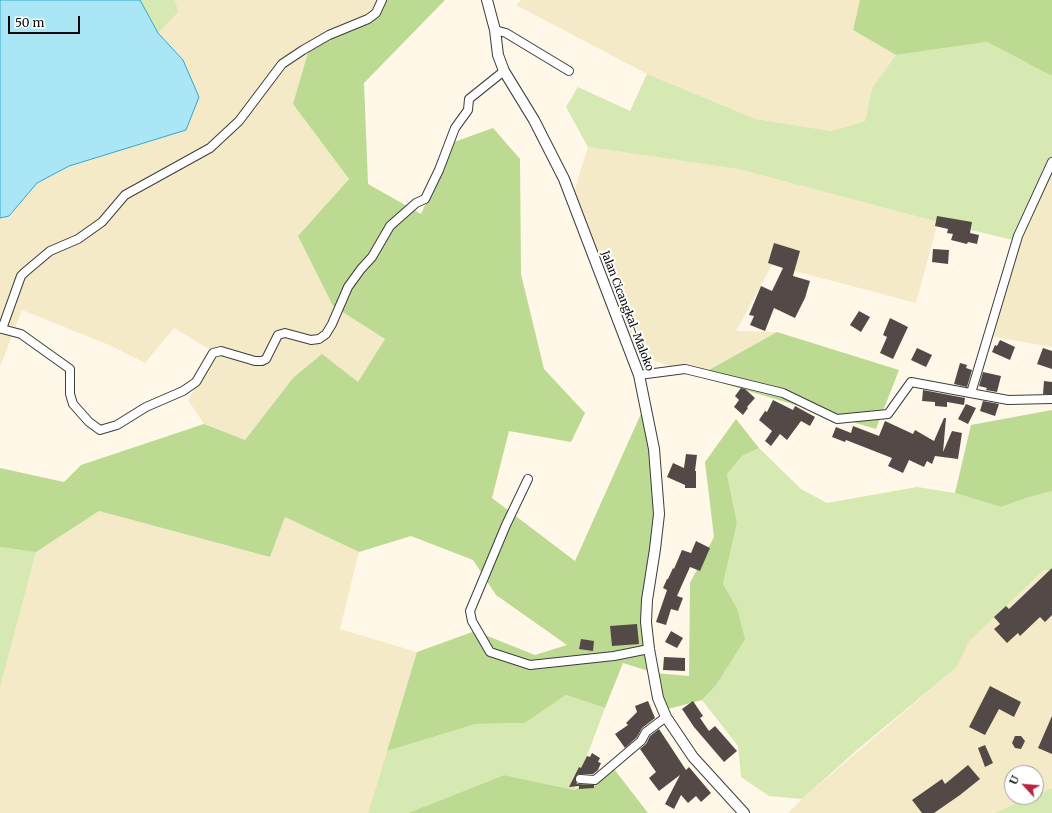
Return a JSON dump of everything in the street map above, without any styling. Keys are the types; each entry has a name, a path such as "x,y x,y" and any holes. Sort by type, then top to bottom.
{"street":[{"path":"382,0 376,13 368,19 329,35 282,64 239,121 210,148 125,195 102,222 78,239 50,251 22,276 2,330 21,334 70,369 70,394 73,404 89,422 100,430 117,425 146,407 183,391 196,382 213,353 221,351 255,361 262,361 266,359 278,336 285,333 311,340 319,339 326,334 348,287 360,269 372,257 390,226 416,204 425,199 439,170 455,128 468,110 469,99 504,72"},
{"name":"Jalan Cicangkal–Maloko","path":"487,0 495,30 498,55 504,72 534,120 564,179 639,375 654,449 659,514 656,549 647,600 646,622 649,649 658,698 666,717 693,757 744,813"},
{"path":"495,30 506,33 569,71"},
{"path":"971,392 1018,236 1052,162"},
{"path":"639,375 685,369 783,393 837,419 888,414 911,382 1008,400 1052,399"},
{"path":"528,479 506,525 470,612 472,621 490,652 530,665 614,656 649,649"},
{"path":"580,779 595,780 641,741 646,732 666,717"}],"shaded area":[{"path":"175,0 383,0 293,104 349,179 298,236 333,306 385,339 358,383 293,378 245,440 204,424 188,400 217,354 174,328 145,363 109,345 22,310 0,367 0,218 9,216 37,183 69,166 186,130 183,60 158,33 177,12"},
{"path":"521,0 860,0 853,30 896,55 872,88 865,121 831,131 756,119 647,74 516,5"},
{"path":"588,147 738,169 938,222 916,303 772,265 736,331 777,332 698,376 627,351 572,198"},
{"path":"1052,161 1052,347 989,336 1017,241"},
{"path":"99,511 270,557 285,517 359,552 340,629 417,652 368,813 0,813 0,688 36,552"},
{"path":"1044,570 1052,570 1052,788 1044,792 1044,765 1004,765 1004,805 1012,805 994,813 788,813 802,799 957,667 968,641"}],"green space":[{"path":"140,0 175,0 178,12 158,33"},
{"path":"383,0 445,0 364,83 368,184 421,214 454,142 493,128 520,159 521,274 544,369 585,413 571,442 509,431 492,498 575,561 644,407 657,513 643,603 655,673 623,663 605,708 566,695 525,723 476,724 387,751 417,652 475,631 535,655 567,645 496,595 473,560 411,536 359,552 285,517 270,557 99,511 36,552 0,547 0,468 64,482 81,465 204,424 245,440 293,378 322,354 358,382 385,339 333,306 298,236 349,179 293,104 310,46 380,10"},
{"path":"860,0 1052,0 1052,76 987,42 896,55 853,30"},
{"path":"987,42 1052,76 1052,161 1017,241 938,222 738,169 588,147 566,107 578,87 630,111 647,74 756,119 831,131 865,121 872,88 896,55"},
{"path":"777,332 899,370 876,429 698,376"},
{"path":"1052,410 1052,491 1001,507 955,493 971,425"},
{"path":"736,419 759,448 742,456 727,474 737,523 723,584 737,608 745,639 716,685 702,700 664,710 655,673 689,676 690,583 714,537 705,462"},
{"path":"759,448 801,489 827,503 917,487 955,493 1001,507 1052,491 1052,570 1044,570 969,641 957,667 858,749 802,799 769,796 741,777 738,746 702,700 716,685 737,608 723,584 737,523 727,474 742,456"},
{"path":"0,547 36,552 0,688"},
{"path":"566,695 605,708 574,790 504,775 408,813 368,813 387,751 476,724 525,723"},
{"path":"614,769 648,813 408,813 504,775 574,790"},
{"path":"1052,788 1052,813 994,813 1012,805 1044,805 1044,792"}],"water":[{"path":"0,0 140,0 158,33 183,60 199,97 186,130 69,166 37,183 9,216 0,218"}],"building":[{"path":"937,216 972,222 970,233 979,235 977,244 968,242 967,244 951,240 953,234 947,233 948,229 935,226"},
{"path":"774,243 800,251 793,276 810,281 805,298 795,318 774,308 765,331 750,325 754,316 749,315 761,286 772,291 783,268 768,263"},
{"path":"933,249 949,250 948,264 932,262"},
{"path":"859,311 870,317 861,332 850,325"},
{"path":"890,318 908,327 893,359 880,353 887,337 883,335"},
{"path":"1000,340 1015,347 1010,360 992,352 995,345 997,346"},
{"path":"917,348 932,355 926,367 911,360"},
{"path":"1043,348 1052,351 1052,369 1037,364"},
{"path":"960,363 967,365 966,368 972,370 967,387 954,384"},
{"path":"983,372 1001,376 997,392 986,390 987,388 979,386"},
{"path":"1044,381 1052,382 1052,394 1043,394"},
{"path":"741,388 745,389 755,398 747,407 748,408 743,415 734,407 739,400 735,396"},
{"path":"923,390 965,398 964,405 947,402 947,407 935,406 935,402 922,401"},
{"path":"773,400 793,410 795,406 815,417 810,426 801,421 787,440 780,434 771,446 765,441 772,431 759,420 765,411 767,412"},
{"path":"983,401 999,404 995,416 980,411"},
{"path":"966,404 976,408 968,424 958,419"},
{"path":"944,418 946,418 943,452 952,431 962,433 958,459 935,456 932,464 927,461 924,467 909,460 903,473 888,466 892,458 846,440 845,442 832,437 836,427 851,433 853,426 879,436 885,421 913,434 915,430 934,441"},
{"path":"686,454 697,455 695,471 696,488 685,488 685,485 667,477 673,463 684,468"},
{"path":"696,541 710,548 700,571 690,567 677,596 683,598 678,611 671,609 666,625 656,622 667,590 663,588 667,579 673,568 674,569 682,550 691,553"},
{"path":"1052,568 1052,615 1045,622 1040,617 1020,636 1018,633 1007,643 994,629 1000,624 994,617 1006,606 1009,609"},
{"path":"637,624 639,644 612,646 610,626"},
{"path":"671,631 683,638 677,648 665,642"},
{"path":"581,639 594,641 593,651 579,649"},
{"path":"664,657 685,658 685,671 663,670"},
{"path":"990,686 1021,702 1014,717 999,709 985,735 969,727"},
{"path":"648,701 655,718 642,728 637,737 625,748 615,734 628,725 626,723 637,712 635,706"},
{"path":"693,701 703,716 700,718 709,731 715,726 737,751 724,762 694,727 682,709"},
{"path":"1052,716 1052,754 1038,748"},
{"path":"659,729 686,770 689,767 711,793 701,802 696,796 688,803 681,795 674,809 665,804 680,775 659,791 649,778 656,772 640,749 646,744 650,736"},
{"path":"1015,736 1021,736 1025,741 1021,749 1015,748 1012,743"},
{"path":"985,745 993,763 985,767 978,748"},
{"path":"592,753 600,758 598,762 601,763 598,770 593,774 578,774 575,779 577,784 594,785 594,788 579,789 579,786 569,787 579,767 581,768 587,756 590,757"},
{"path":"968,765 980,779 934,813 922,813 912,800 942,779 945,784"}]}
